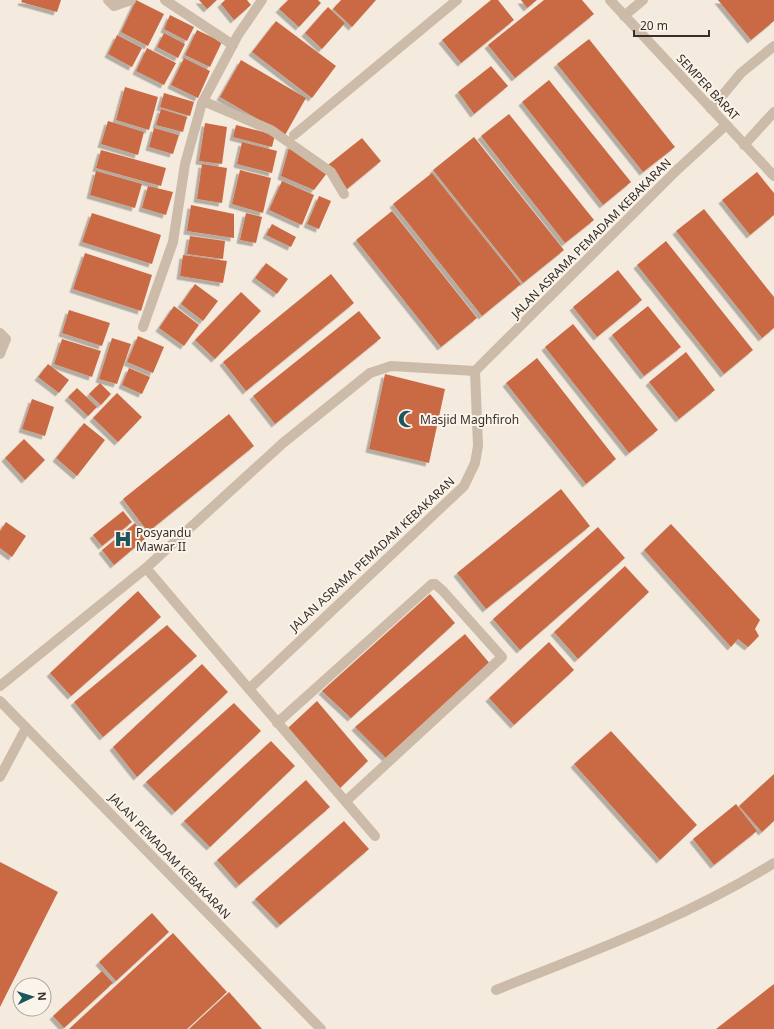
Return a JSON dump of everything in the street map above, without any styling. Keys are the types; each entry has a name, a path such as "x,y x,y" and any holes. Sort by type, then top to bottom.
{"street":[{"path":"108,0 114,6 131,0"},
{"path":"164,0 233,45"},
{"path":"143,327 172,242 185,164 203,101 233,45 262,0"},
{"path":"294,135 457,0"},
{"name":"SEMPER BARAT","path":"610,0 774,176"},
{"path":"624,16 643,0"},
{"path":"711,109 741,73 774,46"},
{"path":"203,101 271,130 331,172 344,194"},
{"path":"744,145 774,112"},
{"name":"JALAN ASRAMA PEMADAM KEBAKARAN","path":"249,689 464,486 475,463 478,446 475,371 678,169 726,126"},
{"path":"0,333 6,339 0,354"},
{"path":"0,686 146,568 283,443 370,373 391,366 475,371"},
{"path":"146,568 375,836"},
{"path":"278,723 432,584 435,584 443,591 502,657 346,801"},
{"name":"JALAN PEMADAM KEBAKARAN","path":"0,701 321,1029"},
{"path":"0,777 26,728"},
{"path":"496,990 616,942 680,914 750,878 774,863"}],"building":[{"path":"22,0 61,0 57,12 21,2"},
{"path":"136,0 164,14 148,46 121,32"},
{"path":"199,0 217,0 207,9"},
{"path":"225,0 247,0 251,5 234,20 221,4"},
{"path":"288,0 318,0 321,3 299,27 279,9"},
{"path":"341,0 376,0 352,27 333,9"},
{"path":"491,0 498,0 514,20 461,63 442,40"},
{"path":"521,0 537,0 527,8"},
{"path":"544,0 582,0 594,14 515,78 488,45"},
{"path":"718,0 774,0 774,21 751,40"},
{"path":"328,7 345,23 322,49 305,33"},
{"path":"170,15 194,27 187,41 164,29"},
{"path":"276,21 336,66 312,98 252,52"},
{"path":"197,30 222,42 210,67 185,55"},
{"path":"164,33 185,44 178,58 157,47"},
{"path":"117,35 142,48 132,67 108,54"},
{"path":"589,39 675,147 643,172 557,64"},
{"path":"147,48 176,63 164,85 136,71"},
{"path":"184,58 210,71 198,98 171,85"},
{"path":"241,60 306,98 285,135 220,97"},
{"path":"491,66 508,86 474,114 458,92"},
{"path":"549,80 631,182 603,205 522,102"},
{"path":"125,87 158,97 149,130 116,120"},
{"path":"164,93 194,102 190,116 160,107"},
{"path":"161,109 187,117 183,132 156,125"},
{"path":"509,114 594,220 565,243 481,136"},
{"path":"108,121 144,132 138,155 101,144"},
{"path":"205,123 227,127 222,164 199,161"},
{"path":"236,125 275,135 272,147 233,137"},
{"path":"154,128 179,135 173,154 149,147"},
{"path":"474,137 564,250 523,283 433,170"},
{"path":"362,138 381,161 347,189 328,165"},
{"path":"242,142 277,151 272,173 237,164"},
{"path":"290,144 327,173 314,190 281,176"},
{"path":"101,150 166,168 161,186 96,168"},
{"path":"202,164 227,168 222,203 197,199"},
{"path":"240,170 271,178 263,213 232,204"},
{"path":"96,171 142,184 135,208 90,195"},
{"path":"757,172 774,193 774,215 750,235 722,200"},
{"path":"432,173 521,284 482,316 393,204"},
{"path":"282,181 314,195 302,225 269,210"},
{"path":"148,186 173,192 166,215 142,208"},
{"path":"319,196 331,201 319,229 307,224"},
{"path":"191,205 234,214 234,238 187,231"},
{"path":"704,209 774,297 774,328 762,338 676,231"},
{"path":"392,211 477,318 441,347 356,240"},
{"path":"92,213 161,235 152,264 82,242"},
{"path":"246,213 262,217 256,243 240,240"},
{"path":"272,224 296,237 291,247 266,235"},
{"path":"190,236 225,241 223,259 187,254"},
{"path":"666,241 753,350 724,374 637,265"},
{"path":"85,253 152,275 141,311 73,289"},
{"path":"183,255 227,261 223,283 180,276"},
{"path":"266,263 288,279 277,294 255,278"},
{"path":"618,270 642,300 597,337 573,307"},
{"path":"331,274 354,303 246,391 223,362"},
{"path":"195,284 218,301 203,321 181,304"},
{"path":"241,292 261,311 215,359 195,340"},
{"path":"174,306 199,325 184,346 159,328"},
{"path":"648,306 681,347 644,376 612,335"},
{"path":"69,310 110,323 102,346 62,333"},
{"path":"359,311 381,338 275,424 253,396"},
{"path":"573,324 658,430 629,453 545,347"},
{"path":"138,336 164,347 153,373 127,362"},
{"path":"112,338 131,344 117,384 99,379"},
{"path":"62,339 101,351 92,377 54,364"},
{"path":"686,352 715,390 679,419 649,382"},
{"path":"537,358 616,459 586,484 506,383"},
{"path":"48,364 69,380 59,393 38,377"},
{"path":"129,368 150,377 142,394 122,385"},
{"name":"Masjid Maghfiroh","path":"385,374 445,389 429,463 369,449"},
{"path":"100,383 111,394 101,405 89,394"},
{"path":"77,388 97,407 88,416 68,397"},
{"path":"117,393 142,417 118,442 93,418"},
{"path":"32,399 54,407 45,436 22,429"},
{"path":"229,414 254,446 148,532 123,499"},
{"path":"84,423 105,440 77,476 56,458"},
{"path":"24,439 45,460 25,480 5,458"},
{"path":"561,489 590,526 486,609 457,573"},
{"path":"123,511 132,522 102,546 93,535"},
{"path":"6,522 26,536 12,557 0,548 0,531"},
{"path":"135,523 146,538 114,565 102,550"},
{"path":"671,524 760,620 755,629 759,636 748,647 738,639 731,647 644,550"},
{"path":"598,527 625,558 520,650 493,619"},
{"path":"625,566 649,592 578,659 554,632"},
{"path":"138,591 161,617 71,696 50,673"},
{"path":"430,594 455,623 351,718 322,691"},
{"path":"167,625 197,656 103,737 74,702"},
{"path":"465,634 491,665 386,758 355,727"},
{"path":"549,642 574,670 514,725 489,698"},
{"path":"202,664 228,692 137,777 113,747"},
{"path":"317,701 368,761 339,789 286,730"},
{"path":"234,703 261,731 175,812 146,782"},
{"path":"611,731 697,825 660,860 574,764"},
{"path":"271,741 295,766 210,847 184,821"},
{"path":"774,774 774,821 762,832 739,806"},
{"path":"306,780 330,807 239,885 217,860"},
{"path":"736,804 757,831 714,865 693,839"},
{"path":"344,821 369,849 280,925 255,899"},
{"path":"0,862 58,892 15,977 12,977 12,983 0,1007"},
{"path":"152,913 169,932 116,981 99,962"},
{"path":"173,933 227,992 187,1029 69,1029"},
{"path":"102,971 113,983 64,1028 53,1016"},
{"path":"774,984 774,1029 716,1029"},
{"path":"229,992 262,1029 189,1029"}],"place":[{"name":"Masjid Maghfiroh","path":"407,419"},
{"name":"Posyandu Mawar II","path":"123,539"}]}
